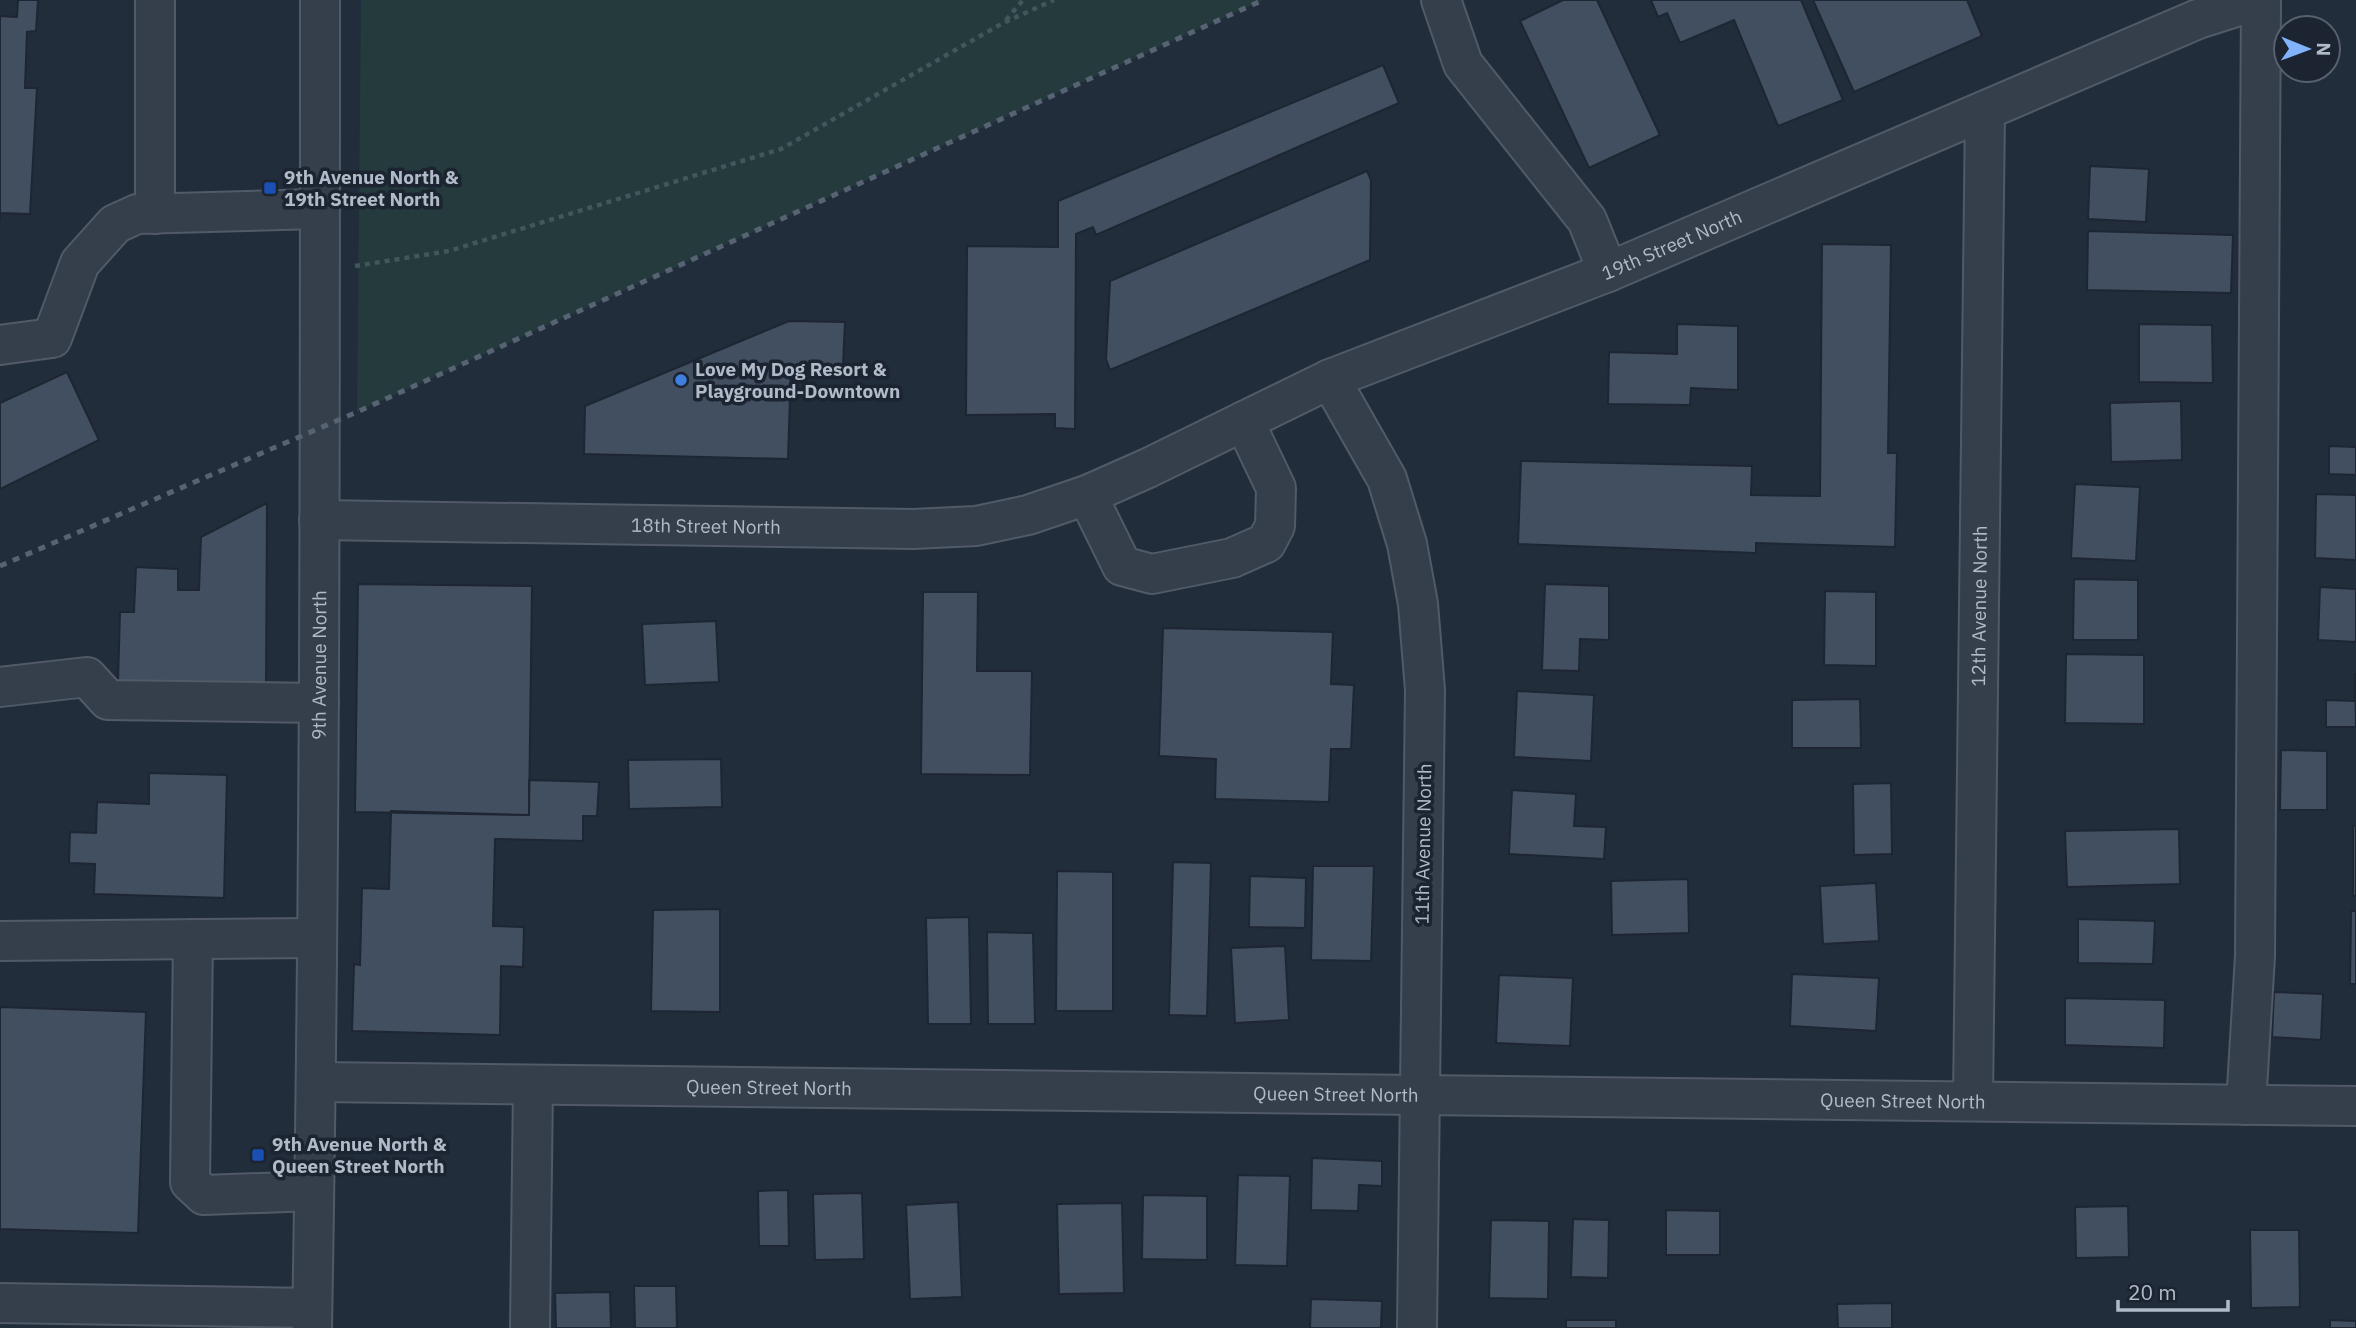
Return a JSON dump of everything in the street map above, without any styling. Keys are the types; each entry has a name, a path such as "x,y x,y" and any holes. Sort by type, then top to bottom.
{"street":[{"path":"155,0 155,214"},
{"name":"9th Avenue North","path":"312,1318 317,938 320,0"},
{"path":"1441,0 1463,64 1587,220 1608,272"},
{"path":"2246,1105 2255,956 2260,0"},
{"name":"19th Street North","path":"1087,495 1331,379 1608,272 2198,19 2260,0"},
{"name":"12th Avenue North","path":"1973,1101 1985,111"},
{"path":"0,345 52,338 80,263 115,224 137,214 320,209"},
{"name":"11th Avenue North","path":"1331,379 1387,479 1407,544 1418,604 1425,690 1417,1328"},
{"path":"1087,495 1122,566 1152,573 1232,558 1266,543 1275,526 1276,488 1244,421"},
{"name":"18th Street North","path":"319,520 913,529 976,526 1028,515 1087,495"},
{"path":"0,687 86,677 108,699 318,703"},
{"path":"0,941 317,938"},
{"path":"193,939 190,1182 204,1195 314,1191"},
{"name":"Queen Street North","path":"316,1082 2356,1106"},
{"path":"530,1328 533,1084"},
{"path":"0,1303 312,1318"}],"path":[{"path":"1003,23 1023,0"},
{"path":"320,272 449,251 781,149 1003,23 1054,0"}],"green space":[{"path":"361,0 1263,0 357,412"}],"building":[{"path":"18,0 38,0 36,31 27,32 25,88 37,88 30,214 0,213 0,16 17,17"},
{"path":"1563,0 1597,0 1660,135 1589,168 1520,21"},
{"path":"1651,0 1801,0 1843,100 1778,126 1734,20 1680,43 1667,13 1658,17"},
{"path":"1813,0 1967,0 1982,36 1854,92"},
{"path":"1383,65 1399,103 1096,235 1093,227 1076,234 1075,429 1055,428 1055,414 966,415 967,246 1058,247 1058,201"},
{"path":"2090,166 2149,169 2146,222 2088,219"},
{"path":"1367,171 1371,180 1370,260 1110,370 1106,359 1110,281"},
{"path":"2088,231 2233,235 2231,293 2087,290"},
{"path":"1822,244 1891,245 1888,453 1897,453 1895,547 1756,543 1756,553 1518,544 1521,461 1752,466 1751,495 1820,496"},
{"path":"789,321 845,322 843,365 791,365 788,459 584,454 585,406"},
{"path":"1677,324 1738,326 1738,390 1691,388 1690,405 1608,404 1609,352 1677,354"},
{"path":"2139,324 2212,325 2213,383 2139,382"},
{"path":"67,372 99,440 0,489 0,403"},
{"path":"2181,401 2182,460 2111,462 2110,403"},
{"path":"2329,446 2356,447 2356,475 2329,474"},
{"path":"2075,484 2140,487 2136,561 2071,558"},
{"path":"2316,494 2356,495 2356,560 2315,558"},
{"path":"267,503 266,695 140,694 140,681 118,681 120,612 134,612 136,567 178,569 178,590 199,590 201,537"},
{"path":"2074,579 2138,580 2138,640 2073,640"},
{"path":"358,584 532,586 529,815 355,812"},
{"path":"1545,584 1609,586 1609,640 1580,639 1579,671 1542,670"},
{"path":"2320,587 2356,589 2356,642 2318,640"},
{"path":"1825,591 1876,592 1876,666 1824,665"},
{"path":"923,592 978,592 977,671 1032,671 1030,775 921,774"},
{"path":"716,621 719,682 645,685 642,624"},
{"path":"1163,628 1333,632 1331,684 1354,685 1351,749 1331,749 1329,802 1215,799 1216,759 1159,756"},
{"path":"2066,654 2144,655 2144,724 2065,723"},
{"path":"2355,673 2356,727 2326,727 2326,700 2354,701"},
{"path":"1517,691 1594,695 1591,761 1514,757"},
{"path":"1860,699 1861,748 1792,748 1792,700"},
{"path":"2281,750 2327,751 2327,810 2280,810"},
{"path":"721,759 722,807 629,809 628,760"},
{"path":"149,773 227,775 224,898 94,894 95,864 69,863 70,832 96,833 97,802 149,804"},
{"path":"529,780 599,782 597,816 583,816 583,841 495,839 493,926 524,927 523,967 501,966 500,1035 352,1031 354,964 360,965 362,888 389,889 391,811 529,815"},
{"path":"1891,783 1892,854 1854,855 1853,784"},
{"path":"1512,790 1576,794 1574,826 1606,827 1604,859 1509,854"},
{"path":"2353,826 2356,826 2356,896 2353,896"},
{"path":"2179,829 2180,884 2067,887 2065,831"},
{"path":"1173,862 1211,863 1207,1016 1169,1015"},
{"path":"1313,866 1374,866 1371,961 1311,960"},
{"path":"1057,871 1113,872 1113,1011 1056,1011"},
{"path":"1250,876 1306,878 1305,928 1249,927"},
{"path":"1688,879 1689,933 1612,935 1611,881"},
{"path":"1876,883 1879,941 1823,944 1820,886"},
{"path":"720,909 720,1012 651,1011 653,910"},
{"path":"2351,911 2356,911 2356,984 2350,984"},
{"path":"969,917 971,1024 928,1024 926,918"},
{"path":"2078,919 2155,921 2153,964 2078,963"},
{"path":"987,932 1033,933 1035,1024 988,1024"},
{"path":"1285,946 1289,1020 1235,1023 1231,948"},
{"path":"1792,974 1879,978 1876,1031 1790,1026"},
{"path":"1499,975 1573,978 1570,1046 1496,1043"},
{"path":"2274,992 2323,994 2321,1040 2272,1037"},
{"path":"2065,998 2165,1000 2164,1048 2065,1045"},
{"path":"0,1007 146,1012 138,1233 0,1229"},
{"path":"1312,1158 1382,1161 1382,1186 1359,1185 1358,1211 1311,1210"},
{"path":"1238,1175 1290,1176 1287,1266 1235,1265"},
{"path":"788,1190 789,1246 759,1246 758,1191"},
{"path":"862,1193 864,1259 815,1260 813,1194"},
{"path":"1143,1195 1207,1196 1207,1260 1142,1259"},
{"path":"958,1202 962,1297 910,1299 906,1205"},
{"path":"1122,1203 1124,1293 1059,1294 1057,1204"},
{"path":"2128,1206 2129,1257 2076,1258 2075,1207"},
{"path":"1666,1210 1720,1211 1720,1255 1666,1255"},
{"path":"1573,1219 1609,1220 1608,1278 1571,1277"},
{"path":"1491,1220 1549,1221 1548,1299 1489,1298"},
{"path":"2250,1230 2299,1230 2300,1307 2251,1308"},
{"path":"634,1286 676,1286 677,1328 635,1328"},
{"path":"610,1292 611,1328 556,1328 555,1293"},
{"path":"1311,1299 1382,1301 1381,1328 1310,1328"},
{"path":"1892,1303 1892,1328 1838,1328 1837,1304"},
{"path":"1566,1320 1616,1320 1616,1328 1566,1328"},
{"path":"2330,1320 2356,1321 2356,1328 2330,1328"}],"railway":[{"path":"0,566 357,412 1263,0"}],"place":[{"name":"9th Avenue North & 19th Street North","path":"270,188"},
{"name":"Love My Dog Resort & Playground-Downtown","path":"681,380"},
{"name":"9th Avenue North & Queen Street North","path":"258,1155"}]}
